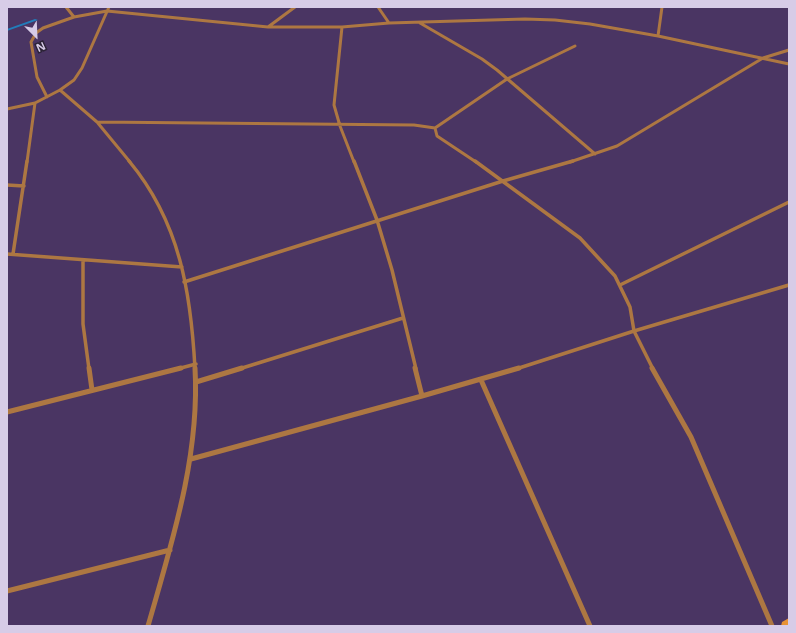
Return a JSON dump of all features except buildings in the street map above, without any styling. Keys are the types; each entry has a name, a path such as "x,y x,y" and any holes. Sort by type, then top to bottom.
{"street":[{"path":"66,7 74,17"},
{"path":"268,27 295,7"},
{"path":"378,7 389,23"},
{"path":"658,36 662,7"},
{"path":"7,110 35,103 60,90 74,80 82,68 108,9"},
{"path":"48,97 38,77 31,42 36,33 44,28 74,17 108,9 268,27 342,27 389,23 525,19 555,20 590,24 658,36 789,64"},
{"path":"420,23 482,59 595,154"},
{"path":"342,27 334,105 340,126 377,220 392,270 422,396"},
{"path":"97,122 340,126 414,125 435,128 507,79 575,46"},
{"path":"184,282 377,220 595,154 629,140 763,58 789,50"},
{"path":"60,90 97,122 141,175 156,200 172,232 182,267 193,328 196,382 195,420 191,460 170,550 148,626"},
{"path":"13,254 35,103"},
{"path":"435,128 437,136 503,181 580,238 607,266 620,285 630,307 634,331 645,355 691,437 772,626"},
{"path":"7,185 24,186"},
{"path":"620,285 789,202"},
{"path":"7,254 182,267"},
{"path":"82,260 83,324 92,390"},
{"path":"191,460 481,380 634,331 789,285"},
{"path":"196,382 403,318"},
{"path":"7,412 196,364"},
{"path":"481,380 590,626"},
{"path":"7,590 170,550"}],"waterway":[{"path":"7,30 36,20"}]}
